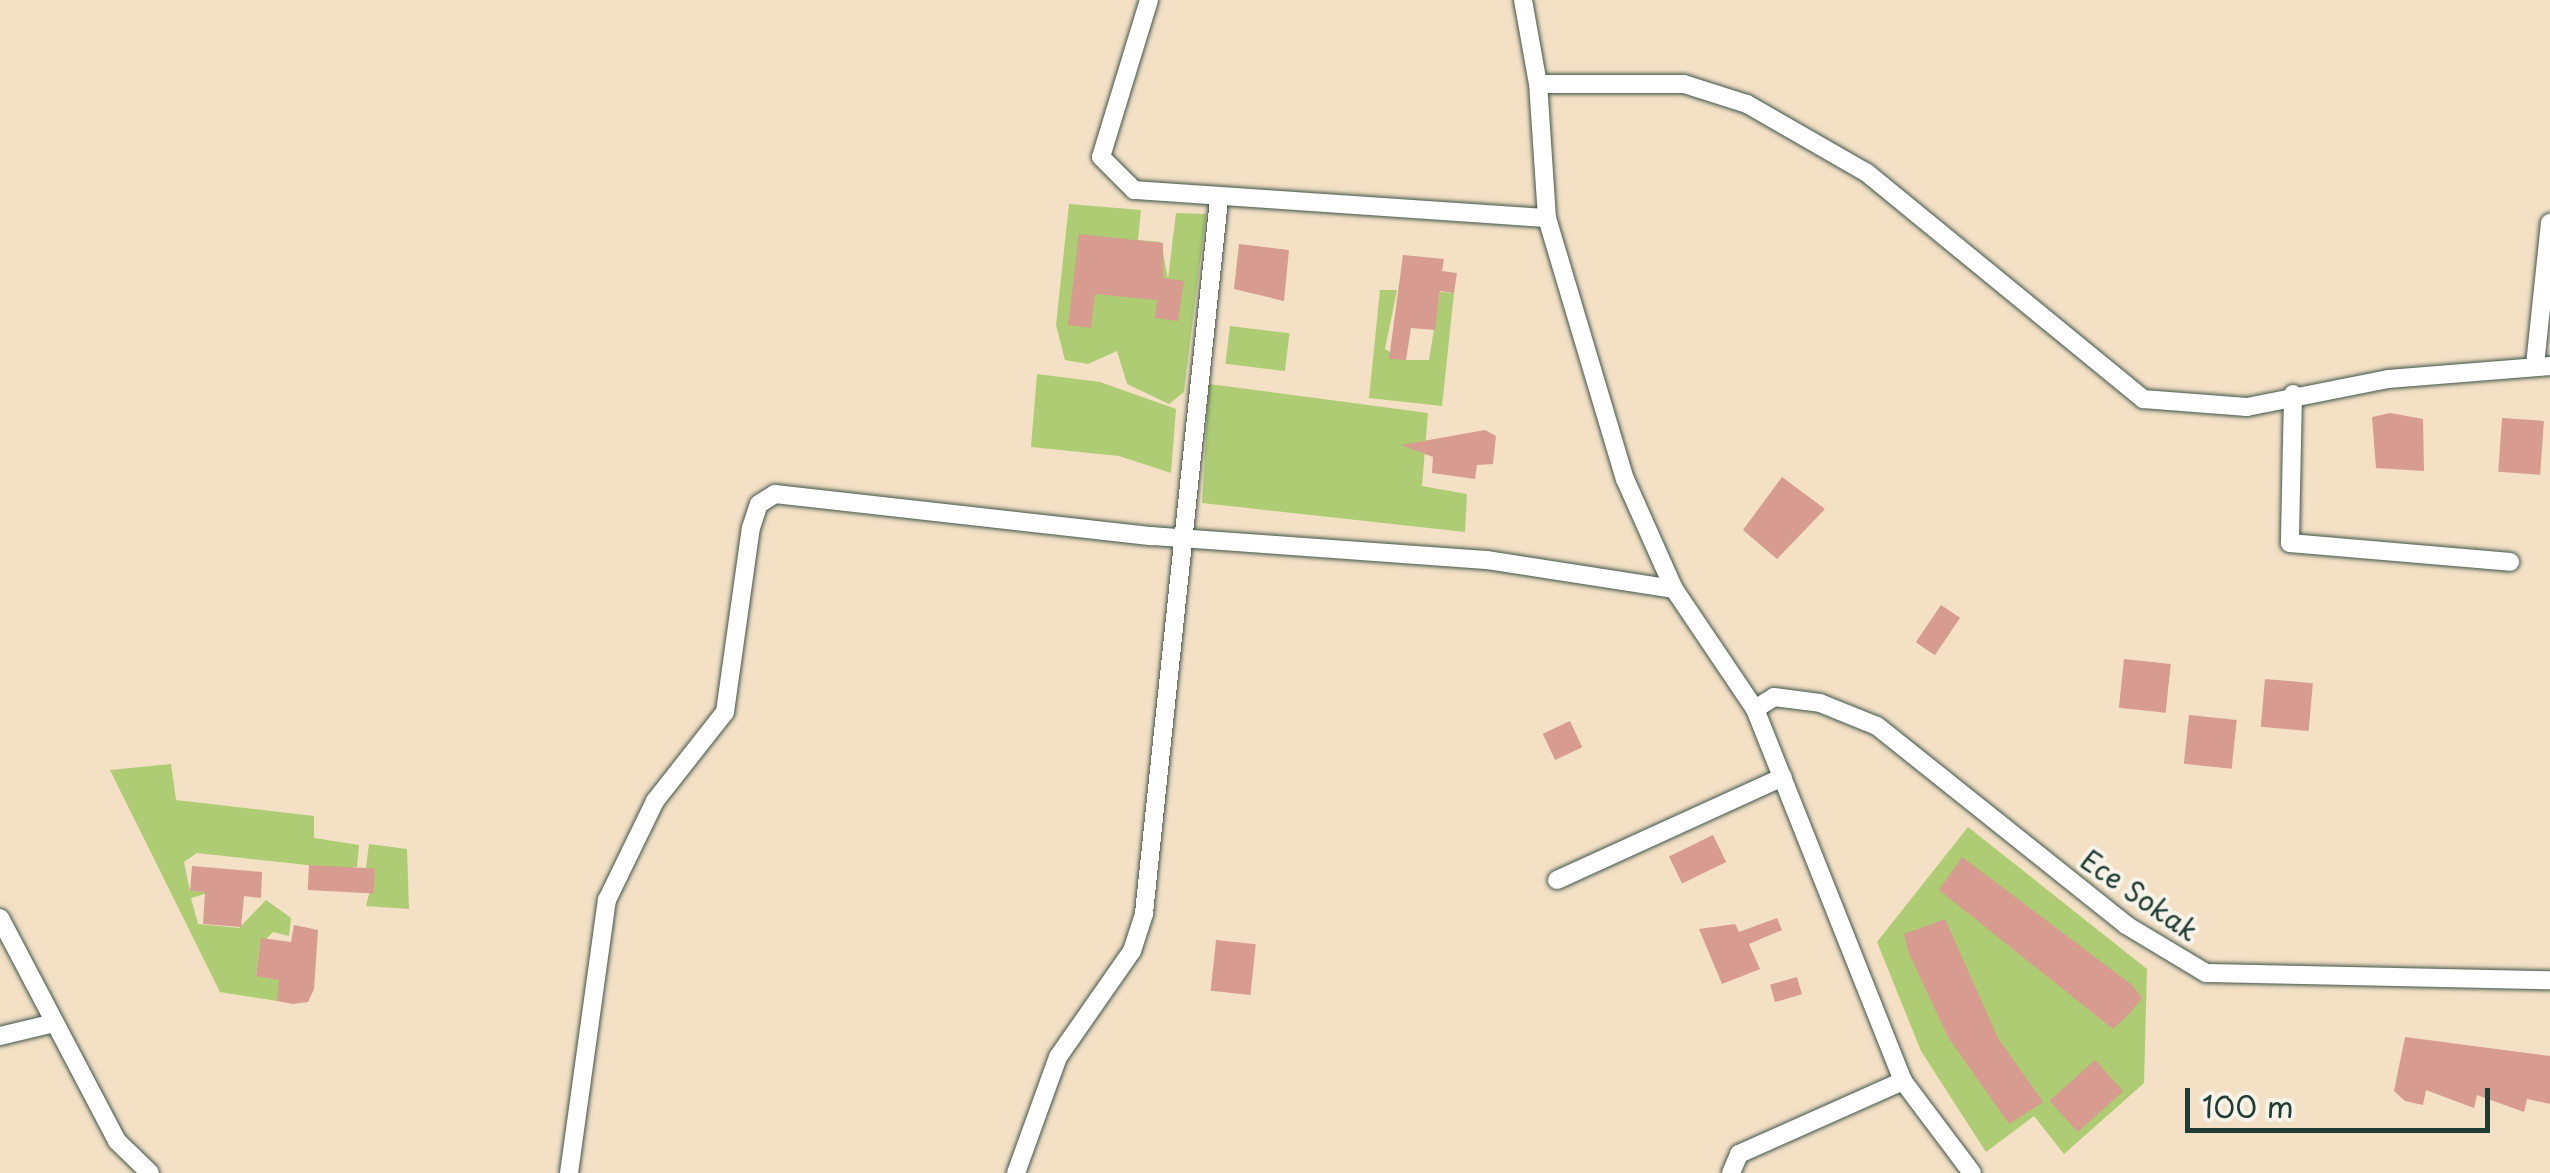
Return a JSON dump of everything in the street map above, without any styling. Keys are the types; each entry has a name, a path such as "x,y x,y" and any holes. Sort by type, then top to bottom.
{"street":[{"path":"1149,0 1101,157 1134,190 1218,200 1547,218"},
{"path":"1522,0 1538,84 1547,218 1625,480 1674,589 1755,709 1903,1081 1972,1173"},
{"path":"1538,84 1684,84 1747,104 1867,173 2143,399 2196,410 2293,394 2542,366 2550,223"},
{"path":"1016,1173 1058,1057 1132,951 1151,866 1178,536 1218,200"},
{"path":"2293,394 2290,543 2510,562"},
{"path":"570,1173 608,900 655,801 725,712 759,504 776,494 1178,536 1487,560 1674,589"},
{"name":"Ece Sokak","path":"1755,709 1774,697 1820,703 1876,726 2126,925 2206,974 2550,980"},
{"path":"1556,880 1782,778"},
{"path":"0,918 117,1141 150,1173"},
{"path":"0,1036 54,1022"},
{"path":"1731,1173 1750,1148 1903,1081"}],"green space":[{"path":"1069,204 1141,210 1138,240 1161,242 1168,279 1176,213 1206,214 1184,392 1169,404 1127,384 1117,351 1088,364 1065,360 1056,325"},
{"path":"1380,290 1397,290 1385,349 1404,360 1429,360 1440,292 1454,293 1442,406 1369,398"},
{"path":"1230,326 1290,333 1285,371 1225,364"},
{"path":"1037,374 1100,382 1176,409 1171,473 1119,456 1031,447"},
{"path":"1209,384 1428,413 1422,486 1467,494 1465,532 1202,503"},
{"path":"171,764 176,800 314,816 314,838 359,845 357,867 344,869 197,853 184,862 190,891 211,892 191,898 198,924 239,928 266,900 291,918 289,936 273,932 260,945 256,976 289,970 277,1001 220,992 110,770"},
{"path":"1968,827 2147,969 2144,1083 2064,1154 2034,1116 1986,1152 1921,1051 1877,942"},
{"path":"369,844 407,849 409,909 366,906 375,870 366,868"}],"building":[{"path":"1079,234 1163,243 1163,278 1184,281 1178,321 1155,318 1157,300 1095,294 1091,328 1068,325"},
{"path":"1239,244 1289,250 1284,301 1234,289"},
{"path":"1403,255 1444,259 1442,271 1457,273 1454,293 1440,291 1435,330 1411,328 1406,360 1389,359"},
{"path":"2390,413 2423,419 2424,471 2376,468 2372,417"},
{"path":"2502,418 2544,421 2540,475 2498,472"},
{"path":"1485,430 1496,436 1493,464 1477,465 1475,479 1432,473 1433,457 1401,445"},
{"path":"1782,477 1825,509 1777,559 1743,530"},
{"path":"1941,605 1960,618 1935,655 1916,642"},
{"path":"2124,659 2171,664 2166,713 2119,708"},
{"path":"2265,679 2313,683 2309,731 2261,727"},
{"path":"2189,715 2237,720 2232,769 2184,764"},
{"path":"1570,721 1582,747 1555,760 1543,734"},
{"path":"1713,835 1726,862 1682,883 1669,856"},
{"path":"1962,857 2132,985 2142,998 2130,1013 2113,1029 1939,890"},
{"path":"309,865 375,868 374,893 308,890"},
{"path":"192,866 262,872 261,898 244,896 241,927 203,924 205,892 190,891"},
{"path":"1777,918 1782,930 1749,944 1760,969 1722,984 1699,929 1735,924 1739,932"},
{"path":"1945,919 1998,1038 2043,1102 2009,1124 1948,1037 1908,951 1904,934"},
{"path":"294,925 318,930 314,989 308,1002 293,1004 277,1001 279,980 256,976 261,938 291,942"},
{"path":"1216,940 1256,944 1250,995 1211,991"},
{"path":"1797,977 1802,994 1775,1002 1770,985"},
{"path":"2405,1037 2550,1056 2550,1104 2527,1099 2524,1112 2477,1095 2474,1108 2426,1090 2423,1105 2405,1101 2394,1091"},
{"path":"2095,1060 2123,1091 2078,1132 2050,1101"}]}
